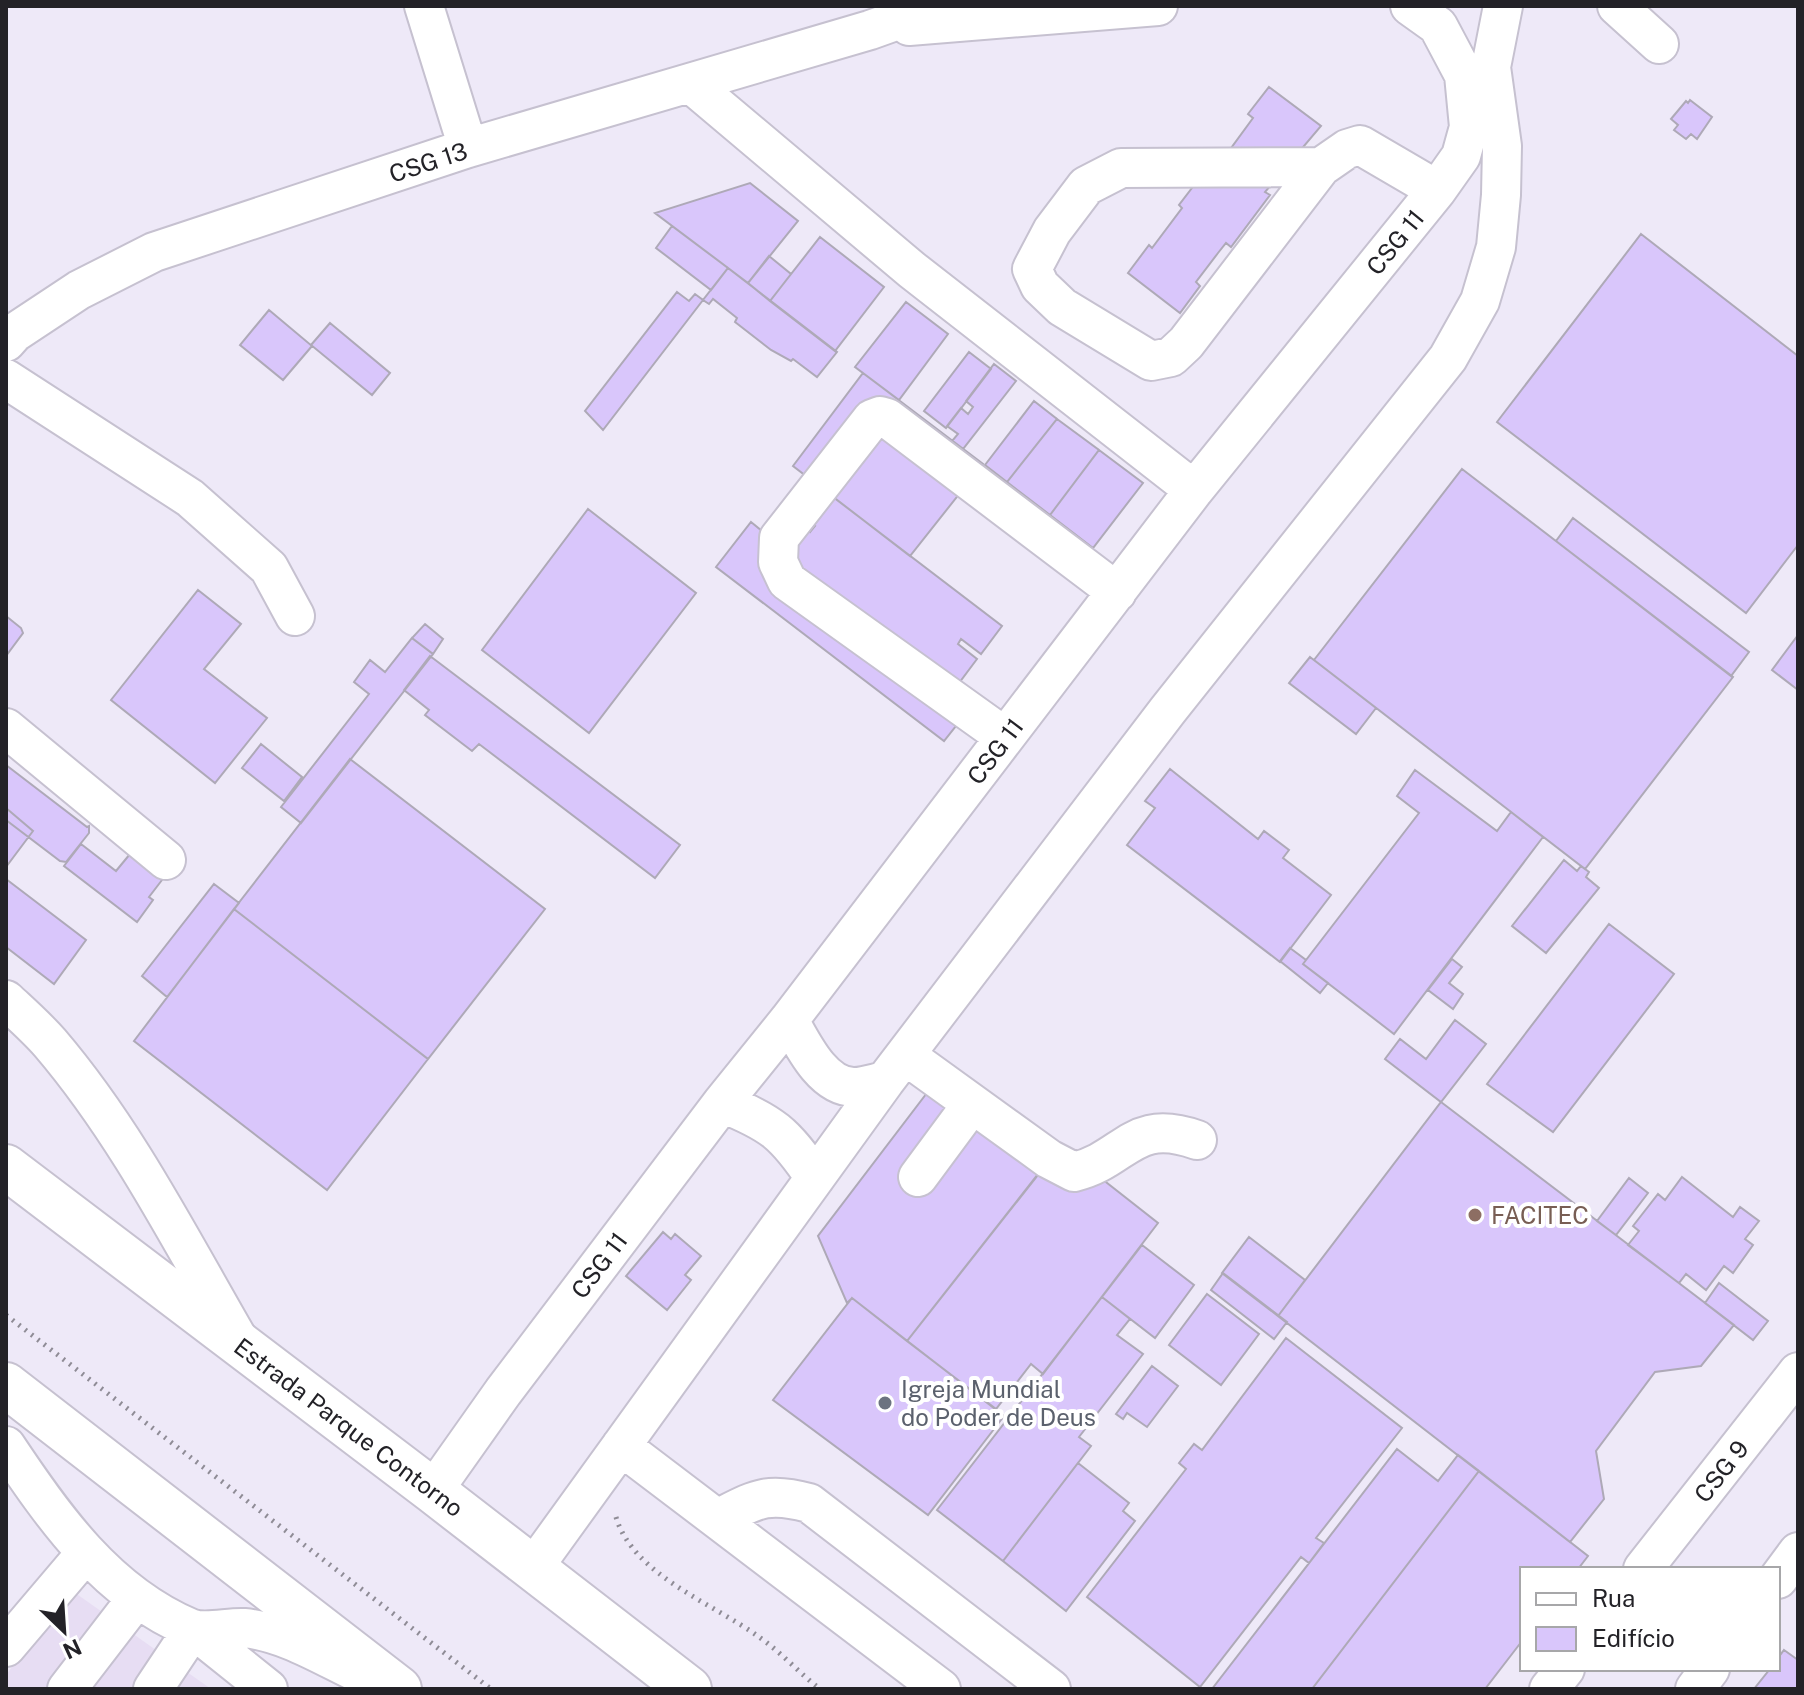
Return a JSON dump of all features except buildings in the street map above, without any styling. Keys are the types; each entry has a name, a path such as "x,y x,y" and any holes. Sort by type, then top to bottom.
{"highway":[{"name":"Estrada Parque Contorno","path":"6,1167 689,1689"},
{"path":"6,1385 399,1689"}],"street":[{"path":"424,6 468,148"},
{"path":"870,30 937,6"},
{"path":"870,30 1158,6"},
{"name":"CSG 11","path":"433,1491 503,1392 722,1103 789,1020 1194,490 1437,190 1461,156 1469,127 1464,75 1438,26 1410,6"},
{"path":"533,1568 895,1068 1168,710 1448,358 1480,301 1496,247 1502,146 1491,67 1503,6"},
{"path":"1617,6 1659,44"},
{"name":"CSG 13","path":"6,342 14,333 79,290 154,252 468,148 870,30"},
{"path":"690,83 912,270 1194,490"},
{"path":"1321,167 1121,168 1086,186 1052,231 1032,269 1040,286 1062,307 1151,361 1171,357 1186,343 1321,167 1347,149 1360,145 1437,190"},
{"path":"6,379 190,498 269,568 295,616"},
{"path":"1005,737 787,581 778,562 779,538 872,419 880,416 887,418 1117,592"},
{"path":"6,728 166,860"},
{"path":"6,1000 49,1042 92,1098 148,1183 241,1345"},
{"path":"789,1020 820,1068 836,1083 853,1087 895,1068 972,1104 1049,1159 1074,1172 1092,1167 1144,1134 1176,1133 1197,1140"},
{"path":"722,1103 779,1130 815,1178"},
{"path":"918,1177 972,1104"},
{"name":"CSG 9","path":"1645,1567 1798,1372"},
{"path":"6,1446 33,1488 85,1554 137,1598 193,1629 268,1689"},
{"path":"612,1459 717,1519 941,1689"},
{"path":"717,1519 758,1499 783,1496 809,1503 1051,1689"},
{"path":"1780,1576 1798,1552"},
{"path":"6,1647 85,1554"},
{"path":"67,1689 137,1598"},
{"path":"193,1629 246,1628 290,1640 392,1689"},
{"path":"153,1689 193,1629"},
{"path":"1549,1689 1563,1671"},
{"path":"1695,1689 1708,1671"}],"path":[{"path":"6,1315 491,1689"},
{"path":"612,1459 620,1532 636,1552 716,1612 759,1637 820,1689"}],"shaded area":[{"path":"71,1590 211,1689 6,1689 6,1675"}],"place":[{"name":"FACITEC","path":"1475,1215"},
{"name":"Igreja Mundial do Poder de Deus","path":"885,1403"}]}
